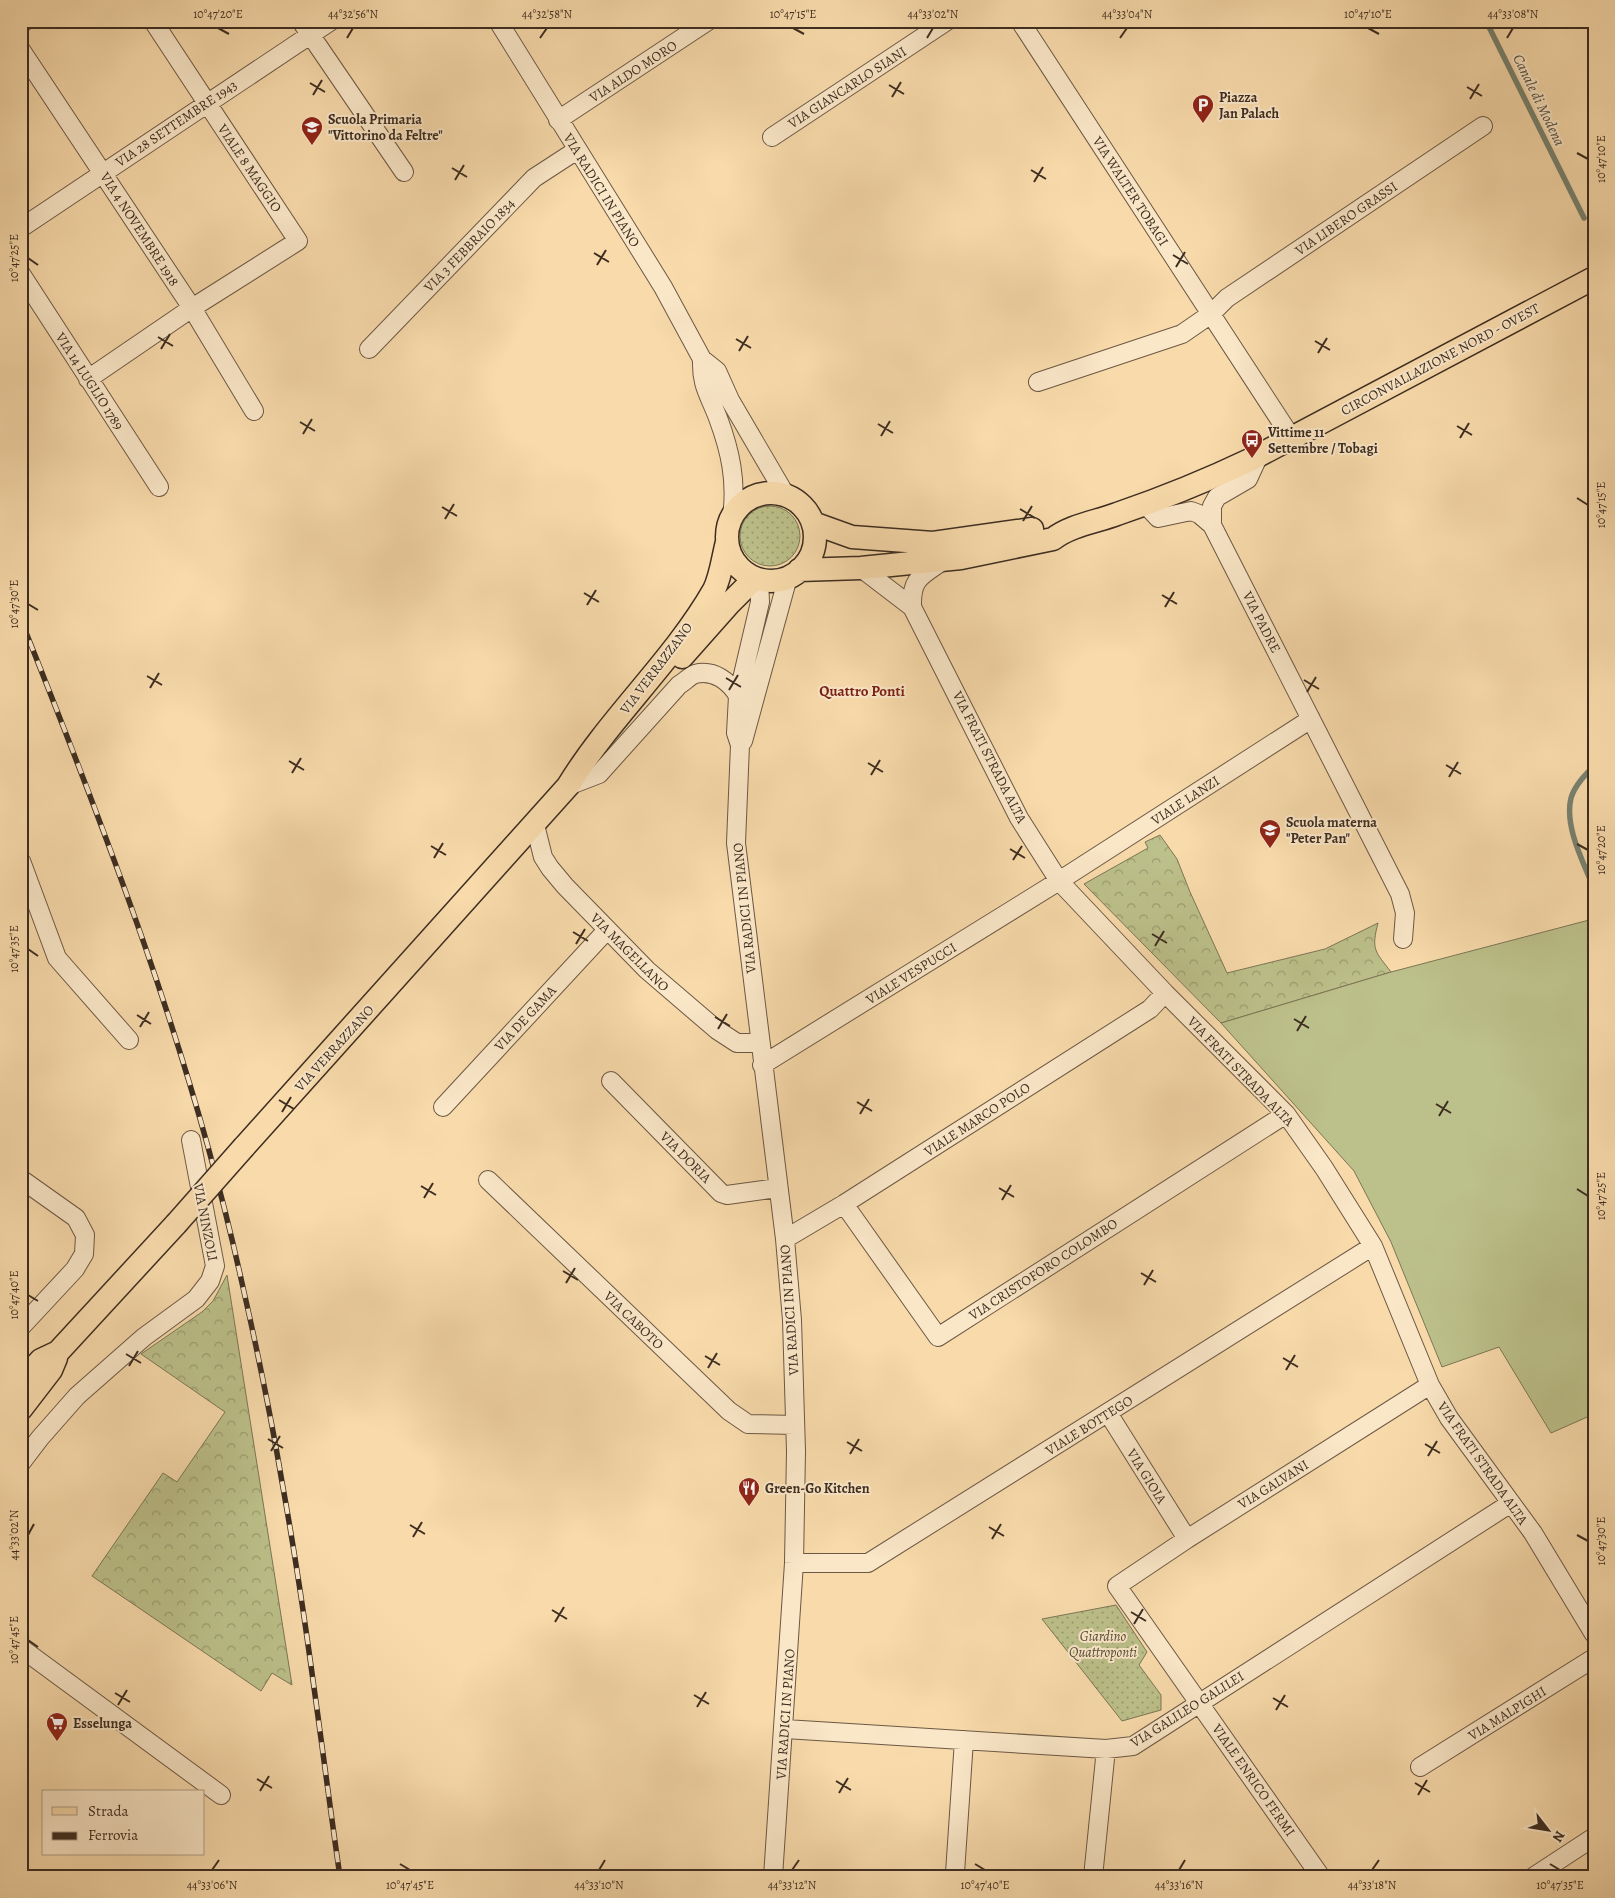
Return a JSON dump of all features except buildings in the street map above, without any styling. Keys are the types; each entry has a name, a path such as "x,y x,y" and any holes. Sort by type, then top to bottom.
{"main road":[{"name":"CIRCONVALLAZIONE NORD - OVEST","path":"794,574 961,558 1053,539 1065,530 1196,486 1259,455 1594,278"},
{"path":"732,516 749,498 760,494 785,494"},
{"name":"VIA RADICI IN PIANO","path":"785,494 802,505 813,523 815,534 812,554 794,574"},
{"name":"VIA RADICI IN PIANO","path":"727,542 732,516"},
{"name":"CIRCONVALLAZIONE NORD - OVEST","path":"813,523 852,537 933,542 1054,527 1065,530"},
{"path":"727,542 729,551 739,567 757,579 774,581 794,574"},
{"name":"VIA VERRAZZANO","path":"21,1409 51,1370 58,1352 176,1224 568,786 584,761 686,630 714,589 727,542"},
{"name":"VIA VERRAZZANO","path":"568,786 593,766 653,690 729,604 757,579"},
{"name":"VIA VERRAZZANO","path":"21,1382 41,1360 58,1352"}],"street":[{"path":"21,24 25,21"},
{"name":"VIALE 8 MAGGIO","path":"153,21 298,241 192,308"},
{"name":"VIA 28 SETTEMBRE 1943","path":"21,228 207,103 305,28 331,21"},
{"name":"VIA RADICI IN PIANO","path":"498,21 662,287 702,359 717,371 730,400 785,494"},
{"name":"VIA ALDO MORO","path":"558,120 708,21"},
{"name":"VIA GIANCARLO SIANI","path":"772,136 947,21"},
{"name":"VIA WALTER TOBAGI","path":"1020,21 1291,437"},
{"path":"305,28 404,172"},
{"name":"VIA 4 NOVEMBRE 1918","path":"21,50 192,308 254,411"},
{"name":"VIA LIBERO GRASSI","path":"1038,382 1182,334 1211,314 1228,298 1483,126"},
{"name":"VIA 3 FEBBRAIO 1834","path":"369,349 534,178 577,150"},
{"name":"VIA 14 LUGLIO 1789","path":"21,274 159,487"},
{"path":"88,379 192,308"},
{"name":"VIA RADICI IN PIANO","path":"702,359 701,378 718,419 734,476 732,516"},
{"path":"1212,524 1212,506 1217,497 1248,479 1259,455"},
{"path":"1145,504 1158,518 1190,511 1199,514 1212,524"},
{"name":"VIA PADRE","path":"1212,524 1400,894 1405,913 1403,939"},
{"path":"912,608 912,589 922,576 944,560"},
{"name":"VIA FRATI STRADA ALTA","path":"861,568 912,608 1019,818 1059,882 1165,993 1286,1114 1373,1246 1430,1385 1448,1418 1533,1533 1594,1634"},
{"name":"VIA RADICI IN PIANO","path":"740,746 746,735 755,691 794,574"},
{"name":"VIA RADICI IN PIANO","path":"757,579 760,602 738,696 736,733 740,746 736,844 759,1043 785,1239 792,1320 797,1476 785,1729 773,1877"},
{"name":"VIA VERRAZZANO","path":"568,786 599,774 679,685 695,674 709,674 722,678 732,684 738,696"},
{"name":"VIALE LANZI","path":"1059,882 1311,719"},
{"name":"VIA MAGELLANO","path":"535,825 543,858 565,886 607,930 683,1003 717,1030 737,1043 759,1043"},
{"path":"21,861 57,958 129,1040"},
{"name":"VIALE VESPUCCI","path":"762,1065 1059,882"},
{"name":"VIA DE GAMA","path":"442,1107 607,930"},
{"name":"VIALE MARCO POLO","path":"785,1239 844,1204 1150,1009 1165,993"},
{"name":"VIA DORIA","path":"611,1081 721,1193 726,1195 777,1188"},
{"name":"VIA CRISTOFORO COLOMBO","path":"844,1204 938,1337 1286,1114"},
{"name":"VIA NINZOLI","path":"21,1463 77,1396 144,1337 196,1299 210,1281 215,1266 191,1140"},
{"path":"21,1179 76,1218 85,1235 84,1254 75,1269 21,1327"},
{"name":"VIA CABOTO","path":"488,1180 729,1411 748,1424 795,1425"},
{"name":"VIALE BOTTEGO","path":"794,1563 868,1563 1373,1246"},
{"name":"VIA GALVANI","path":"1117,1586 1187,1539 1430,1385"},
{"name":"VIA GIOIA","path":"1108,1413 1187,1539"},
{"name":"VIA GALILEO GALILEI","path":"785,1729 1106,1749 1133,1746 1511,1503"},
{"name":"VIALE ENRICO FERMI","path":"1117,1586 1321,1877"},
{"path":"21,1648 221,1795"},
{"name":"VIA MALPIGHI","path":"1420,1768 1594,1658"},
{"path":"955,1873 964,1740"},
{"path":"1093,1877 1106,1749"},
{"path":"1533,1877 1594,1838"}],"green space":[{"path":"770,506 786,511 791,515 795,520 800,536 795,552 791,557 786,561 770,566 754,561 749,557 745,552 740,536 745,520 749,515 754,511"},
{"path":"1160,835 1177,859 1227,973 1325,949 1378,923 1375,939 1376,950 1391,972 1221,1023 1084,884 1148,848 1145,842"},
{"path":"1593,919 1594,1414 1551,1433 1499,1347 1442,1367 1391,1242 1354,1171 1221,1023 1391,972"},
{"path":"227,1275 292,1685 272,1673 261,1691 92,1576 163,1473 177,1482 225,1412 141,1354 202,1312 213,1301"},
{"name":"Giardino Quattroponti","path":"1116,1605 1147,1652 1139,1665 1161,1695 1161,1710 1122,1721 1042,1619"}],"waterway":[{"name":"Canale di Modena","path":"1486,21 1584,218"},
{"name":"Canale di Modena","path":"1594,766 1575,789 1571,798 1570,809 1570,821 1576,845 1594,889"}],"railway":[{"path":"21,620 85,783 145,947 199,1114 222,1198 253,1333 291,1531 340,1877"}],"place":[{"name":"Piazza Jan Palach","path":"1203,124"},
{"name":"Scuola Primaria \"Vittorino da Feltre\"","path":"312,146"},
{"name":"Vittime 11 Settembre / Tobagi","path":"1252,459"},
{"name":"Scuola materna \"Peter Pan\"","path":"1270,849"},
{"name":"Green-Go Kitchen","path":"749,1507"},
{"name":"Esselunga","path":"57,1742"}],"district":[{"name":"Quattro Ponti","path":"862,691"}]}
